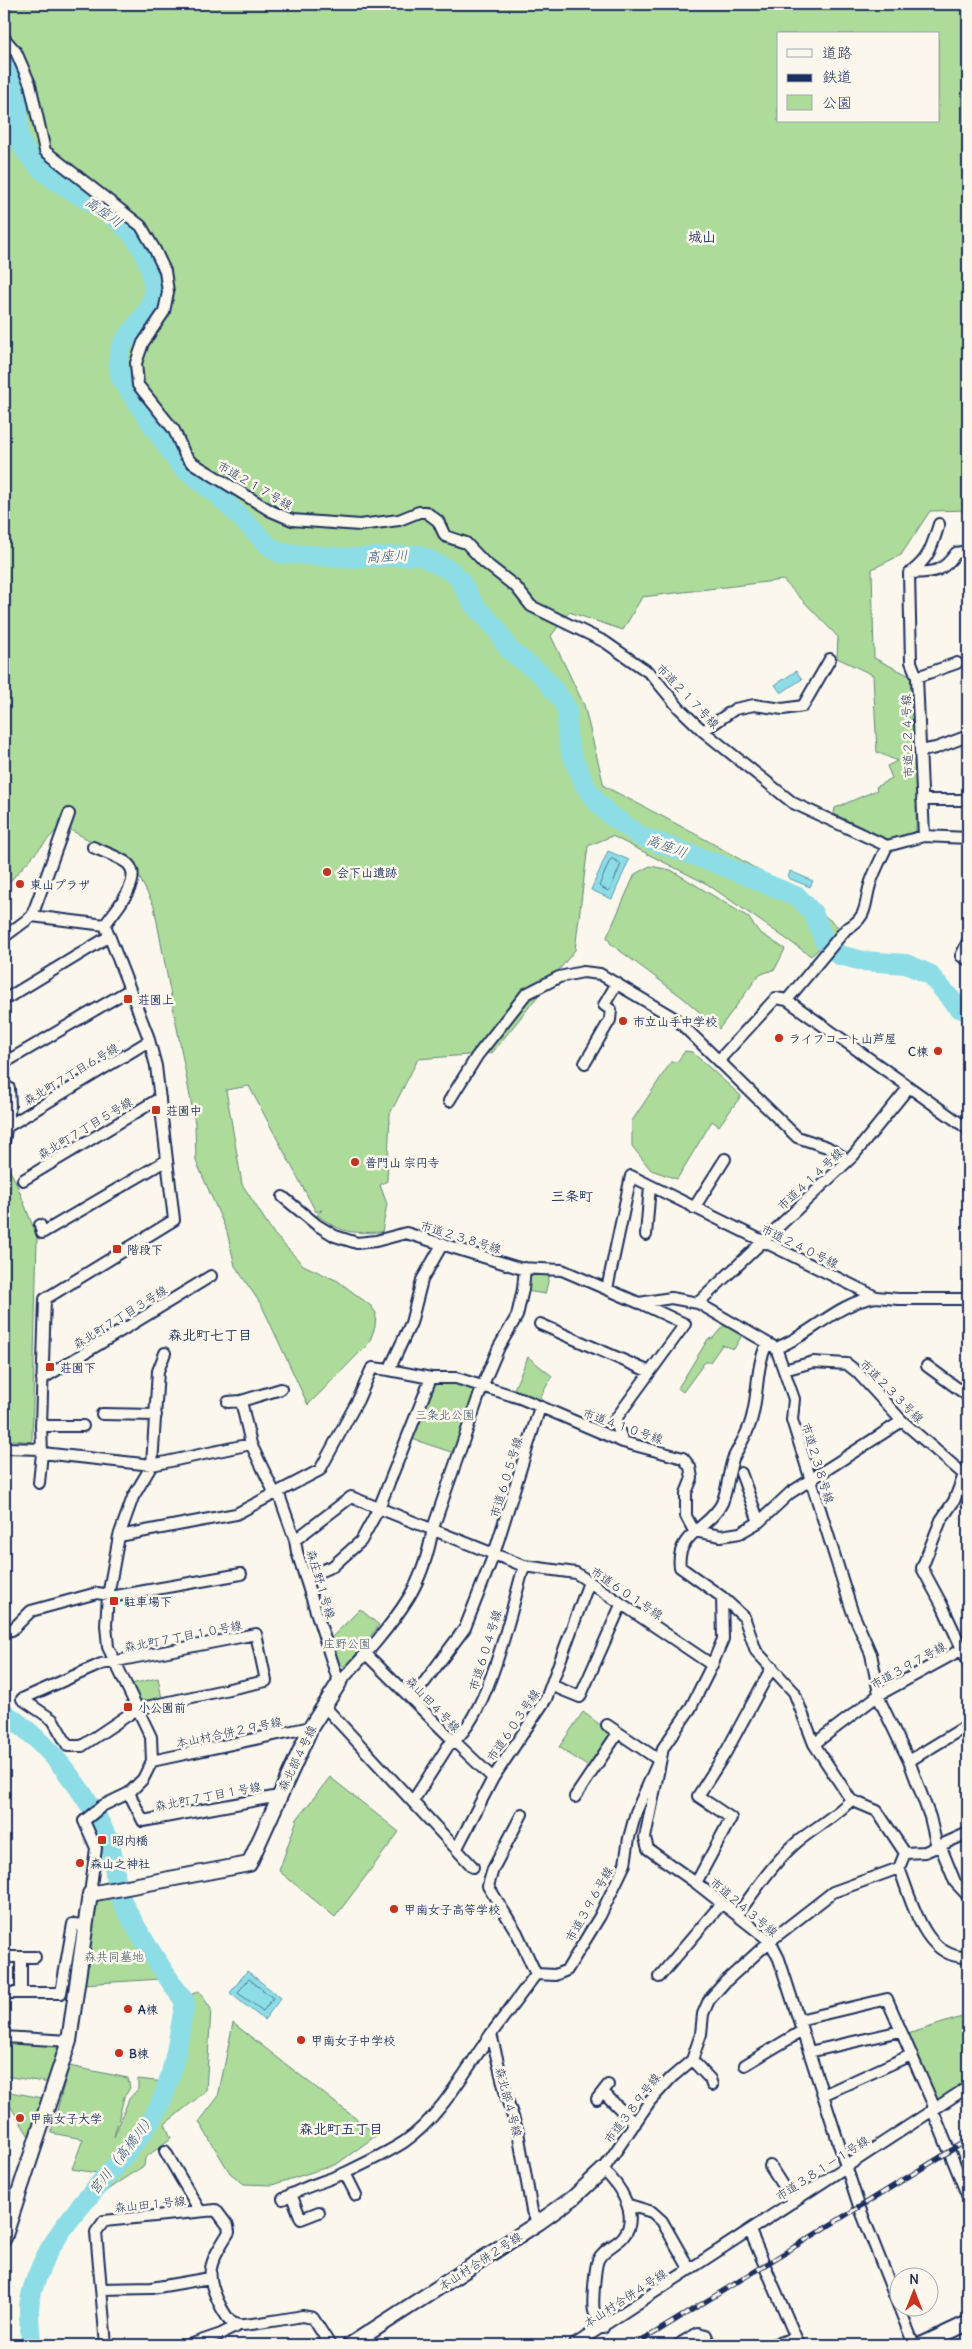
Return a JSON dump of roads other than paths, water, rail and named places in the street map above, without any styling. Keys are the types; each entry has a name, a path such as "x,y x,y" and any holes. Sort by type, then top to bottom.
{"street":[{"name":"市道２１７号線","path":"5,38 16,52 30,84 46,151 141,226 165,271 168,292 164,312 143,344 136,363 138,385 174,430 191,462 271,511 292,520 360,525 399,520 419,512 426,512 438,522 445,536 466,543 484,562 516,587 531,606 605,642 651,674 679,708 703,731 793,803 887,846"},
{"path":"909,570 922,563 930,552 939,524"},
{"path":"909,570 938,571 947,566 956,553 968,552"},
{"path":"909,570 911,662 917,677"},
{"path":"703,731 735,709 754,706 782,709 803,706 830,658"},
{"name":"市道２２４号線","path":"924,836 917,677 957,663"},
{"path":"920,751 936,748 968,736"},
{"path":"922,800 968,800"},
{"path":"4,937 32,916 69,814"},
{"path":"787,1000 846,929 858,923 867,905 871,880 887,846 924,836 968,838"},
{"path":"38,1483 42,1451 45,1299 174,1220 156,1066 149,1041 105,925 133,882 133,872 128,864 93,847"},
{"path":"32,916 105,925"},
{"path":"4,1000 108,937"},
{"path":"968,941 961,956 968,960"},
{"path":"449,1101 476,1056 526,994 559,977 583,972 600,974 676,1019 797,1137 826,1148 848,1160"},
{"path":"585,1063 610,1020 611,1010 604,1005 616,983"},
{"path":"4,1063 129,990"},
{"path":"719,1060 776,998 787,1000 968,1129"},
{"name":"森北町７丁目６号線","path":"6,1128 149,1041"},
{"name":"市道４１４号線","path":"698,1303 848,1160 909,1087"},
{"path":"4,1141 10,1106 9,1088"},
{"name":"森北町７丁目５号線","path":"22,1179 160,1098"},
{"path":"694,1208 725,1159"},
{"path":"40,1225 42,1233 167,1160"},
{"name":"市道２４０号線","path":"607,1289 631,1176 876,1297 898,1299 968,1299"},
{"path":"646,1235 650,1186"},
{"name":"市道２３８号線","path":"283,1197 293,1207 335,1236 357,1243 376,1241 406,1233 519,1268 562,1270 640,1303"},
{"path":"119,1536 236,1514 320,1470 358,1400 371,1370 373,1368 389,1370 410,1323 422,1280 443,1244"},
{"path":"339,1683 366,1654 410,1596 428,1551 433,1528 482,1387 516,1316 523,1290 525,1268"},
{"name":"森北町７丁目３号線","path":"42,1379 211,1276"},
{"path":"876,1297 861,1299 839,1309 792,1342 771,1346 760,1357 752,1420 734,1458 722,1504 717,1511 694,1531 678,1556 680,1567 722,1597 744,1617 756,1650 794,1692 814,1744 851,1800 877,1810 904,1853"},
{"path":"640,1303 671,1298 698,1303 771,1346"},
{"path":"623,1442 616,1420 685,1324 640,1303"},
{"path":"540,1324 650,1372"},
{"name":"市道２３８号線","path":"771,1346 784,1370 794,1399 792,1420 852,1611 871,1654 881,1703 909,1761 930,1817 937,1847 942,1850 955,1882 968,1896"},
{"path":"4,2238 69,2041 86,1925 95,1893 96,1848 84,1821 102,1806 129,1793 143,1779 152,1761 151,1737 114,1662 108,1647 106,1625 108,1596 119,1536 133,1497 152,1465 158,1371 165,1353"},
{"name":"市道２３３号線","path":"784,1370 813,1362 847,1364 857,1372 902,1420 966,1476"},
{"path":"927,1366 968,1396"},
{"name":"市道４１０号線","path":"389,1370 431,1378 456,1378 520,1398 623,1442 682,1458 690,1467 692,1478 686,1493 686,1516 694,1531"},
{"path":"306,1578 333,1566 351,1552 361,1541 379,1508 431,1378"},
{"path":"228,1402 241,1401 281,1389"},
{"name":"森庄野１号線","path":"241,1401 251,1444 276,1493 295,1540 297,1552 339,1683"},
{"name":"市道６０５号線","path":"412,1699 465,1628 494,1554 540,1407"},
{"path":"102,1414 156,1416"},
{"path":"694,1531 721,1536 740,1533 760,1522 790,1493 902,1420"},
{"path":"41,1426 82,1426"},
{"path":"4,1448 152,1465 251,1444"},
{"path":"740,1473 760,1522"},
{"path":"966,1476 954,1501 941,1520 922,1568 966,1647 968,1662"},
{"name":"市道６０１号線","path":"295,1540 351,1496 524,1566 576,1573 712,1665"},
{"name":"市道６０４号線","path":"454,1741 463,1733 484,1697 524,1566"},
{"path":"4,1632 12,1630 31,1611 97,1594 116,1596 241,1574"},
{"name":"市道６０３号線","path":"457,1848 493,1778 546,1699 589,1582"},
{"name":"市道２４３号線","path":"722,1597 722,1638 712,1665 690,1709 663,1748 659,1760 645,1838 648,1849 696,1883 770,1941 779,1959 862,2212 914,2345"},
{"path":"552,1686 580,1697 621,1604"},
{"name":"森北町７丁目１０号線","path":"114,1662 256,1634 266,1681 137,1708"},
{"name":"市道３９７号線","path":"814,1744 880,1694 966,1647"},
{"name":"森山田４号線","path":"366,1654 454,1741 448,1746 413,1801"},
{"path":"114,1662 102,1664 22,1699 53,1720 68,1746 82,1746 137,1708"},
{"path":"696,1883 731,1818 698,1796 726,1752 772,1667"},
{"name":"森北部４号線","path":"95,1893 249,1864 310,1727 339,1683"},
{"path":"324,1706 473,1867"},
{"path":"607,1725 659,1760"},
{"path":"909,1761 968,1725"},
{"name":"本山村合併２９号線","path":"152,1761 310,1727"},
{"path":"575,1797 618,1733"},
{"path":"454,1741 493,1778"},
{"name":"市道３９６号線","path":"536,1974 555,1975 567,1970 600,1916 625,1864 636,1812 659,1760"},
{"name":"森北町７丁目１号線","path":"129,1793 143,1821 279,1796"},
{"path":"737,1916 770,1870 795,1843 839,1812 851,1800"},
{"path":"319,2212 301,2219 287,2196 345,2173 405,2141 425,2123 449,2094 536,1974 516,1933 488,1886 493,1869 522,1814"},
{"path":"904,1853 926,1852 968,1833"},
{"path":"904,1853 899,1868 919,1922 940,1950 956,1957 968,1957"},
{"path":"712,2085 710,2079 692,2060 701,2034 703,2014 709,2000 770,1941 833,1892 899,1868"},
{"path":"660,1976 722,1903"},
{"path":"4,1993 61,1993 73,1924 86,1925"},
{"path":"9,1957 35,1957"},
{"path":"21,1957 21,1993"},
{"path":"799,2020 887,1999 933,2104 933,2111 968,2197"},
{"path":"746,2065 802,2031"},
{"path":"809,2052 901,2031"},
{"name":"森北部４号線","path":"491,2034 507,2099 518,2132 532,2211 538,2223"},
{"path":"4,2037 69,2041"},
{"path":"823,2095 911,2055"},
{"name":"市道３８９号線","path":"603,2170 650,2101 671,2078 692,2060"},
{"name":"市道３８１－１号線","path":"690,2270 968,2087"},
{"path":"603,2092 635,2124"},
{"path":"165,2151 200,2211"},
{"path":"770,2166 793,2202"},
{"path":"603,2170 609,2175 629,2205 630,2226 623,2237 604,2252 598,2261 593,2310 603,2328"},
{"name":"本山村合併２号線","path":"350,2345 538,2223 573,2198 603,2170"},
{"path":"345,2173 356,2195"},
{"path":"629,2205 652,2212 662,2221 690,2270"},
{"name":"森山田１号線","path":"106,2345 96,2232 104,2221 216,2210 228,2226 230,2232 216,2253 210,2278"},
{"path":"750,2231 797,2341 771,2345"},
{"name":"本山村合併４号線","path":"574,2345 690,2270"},
{"path":"101,2289 152,2288 210,2278 214,2293 228,2320 239,2325"},
{"path":"189,2345 221,2334 239,2325 302,2316 313,2318 330,2345"},
{"path":"921,2345 968,2323"},
{"path":"677,2345 698,2333 706,2335 710,2345"}],"water":[{"path":"796,671 802,679 781,693 775,685"},
{"path":"608,851 629,860 612,899 591,890"},
{"path":"790,871 813,881 810,887 788,878"},
{"path":"247,1971 281,1998 264,2020 230,1993"}],"waterway":[{"name":"高座川","path":"4,60 17,90 19,103 18,131 22,146 27,153 40,168 56,181 108,213 124,226 137,241 147,259 153,285 152,300 141,321 122,345 119,355 119,366 122,380 179,464 219,496 268,545 280,553 351,558 419,555 451,571 460,580 474,605 496,628 509,650 542,675 563,702 567,710 567,734 571,753 586,787 610,815 642,837 726,867 798,897 813,913 824,940 839,955 863,961 906,964 929,974 959,1008 968,1011"},
{"name":"宮川（高橋川）","path":"4,1713 36,1738 51,1753 78,1787 90,1806 109,1842 117,1886 122,1901 152,1953 185,2002 169,2082 156,2111 132,2146 63,2228 49,2250 38,2274 29,2305 31,2345"}],"railway":[{"path":"635,2345 968,2140"}],"place":[{"name":"会下山遺跡","path":"327,872"},
{"name":"東山プラザ","path":"20,884"},
{"name":"荘園上","path":"128,999"},
{"name":"市立山手中学校","path":"623,1021"},
{"name":"ライフコート山芦屋","path":"779,1038"},
{"name":"C棟","path":"938,1051"},
{"name":"荘園中","path":"156,1110"},
{"name":"普門山 宗円寺","path":"355,1162"},
{"name":"階段下","path":"117,1249"},
{"name":"荘園下","path":"50,1367"},
{"name":"駐車場下","path":"114,1601"},
{"name":"小公園前","path":"128,1707"},
{"name":"昭内橋","path":"102,1840"},
{"name":"森山之神社","path":"80,1863"},
{"name":"甲南女子高等学校","path":"394,1909"},
{"name":"A棟","path":"128,2009"},
{"name":"甲南女子中学校","path":"301,2040"},
{"name":"B棟","path":"119,2053"},
{"name":"甲南女子大学","path":"20,2118"}],"district":[{"name":"城山","path":"702,237"},
{"name":"三条町","path":"572,1196"},
{"name":"森北町七丁目","path":"210,1335"},
{"name":"森北町五丁目","path":"341,2129"}],"park label":[{"name":"三条北公園","path":"445,1414"},
{"name":"庄野公園","path":"347,1643"},
{"name":"森共同墓地","path":"114,1956"}]}
